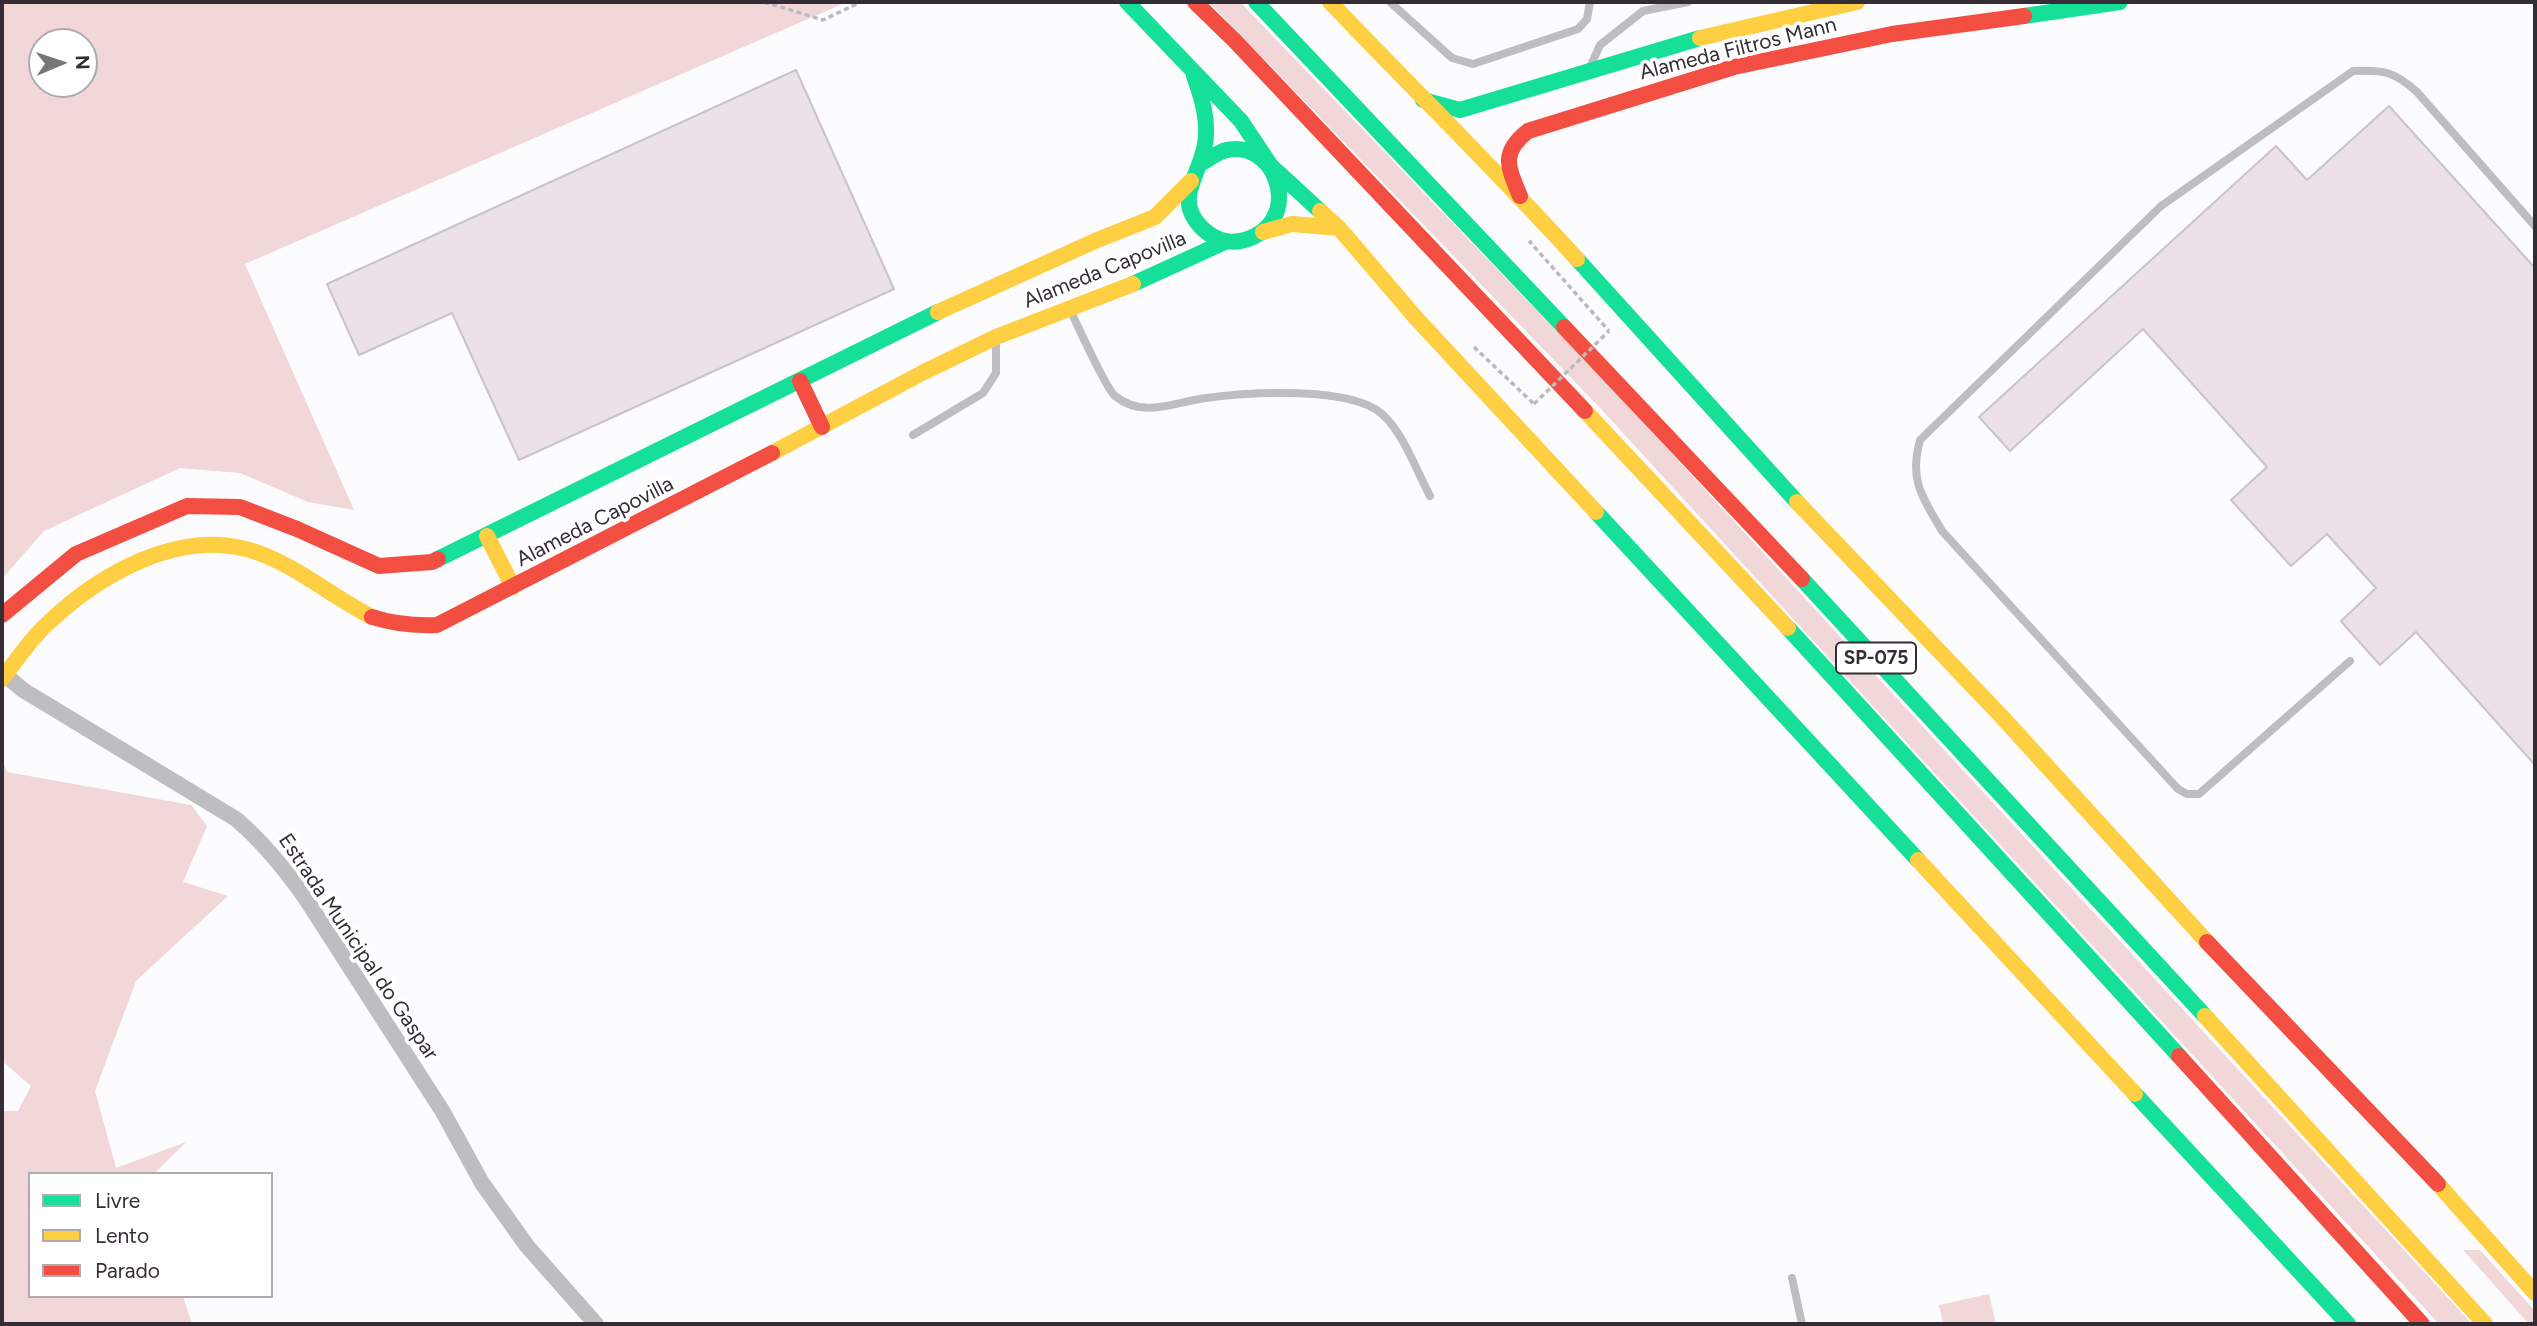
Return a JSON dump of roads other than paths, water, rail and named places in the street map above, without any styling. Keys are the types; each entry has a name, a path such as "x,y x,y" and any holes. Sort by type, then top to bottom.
{"main road":[{"path":"1127,2 1241,121 1271,166 1278,179 1281,194 1273,222 1263,232"},
{"name":"SP-075","path":"1195,2 1491,309 1687,519 2422,1324"},
{"name":"SP-075","path":"1256,2 1737,509 2035,830 2485,1324"},
{"path":"1330,2 1520,197 1781,485 2003,718 2217,953 2436,1182 2535,1293"},
{"name":"Alameda Filtros Mann","path":"1520,197 1508,167 1509,153 1515,140 1528,131 1727,50 1790,15 1857,2"},
{"name":"Alameda Filtros Mann","path":"1423,100 1460,110 1589,70 1727,50 1892,34 2000,10 2120,2"},
{"path":"1190,66 1205,109 1205,146 1188,194 1195,220 1214,238 1240,242 1292,224 1339,228"},
{"path":"1200,164 1223,150 1236,148 1250,151 1262,157 1339,228 1425,328 2348,1324"},
{"name":"Alameda Capovilla","path":"2,615 87,569 187,506 240,507 379,566 432,562 800,381 909,324 1154,217 1179,195 1191,180"},
{"name":"Alameda Capovilla","path":"3,674 44,627 87,569 200,545 229,547 262,554 285,564 363,614 383,622 437,625 996,337 1127,287 1227,241"},
{"path":"800,381 822,427"},
{"path":"487,536 513,587"}],"street":[{"name":"Estrada Municipal do Gaspar","path":"3,674 23,690 236,819 259,839 283,866 306,900 443,1112 482,1183 527,1246 596,1324"}],"lane":[{"path":"1390,2 1452,58 1473,64 1578,29 1587,19 1590,2"},
{"path":"1589,70 1600,45 1643,11 1688,2"},
{"path":"1790,15 1814,2"},
{"path":"2350,661 2199,794 2187,794 2178,789 1942,531 1918,489 1914,461 1920,440 2161,206 2353,71 2375,70 2400,77 2417,92 2535,226"},
{"path":"1070,309 1112,395 1130,405 1155,409 1205,398 1276,392 1357,399 1384,415 1408,452 1430,496"},
{"path":"913,435 983,393 996,373 996,337"},
{"path":"1792,1278 1802,1324"}]}
